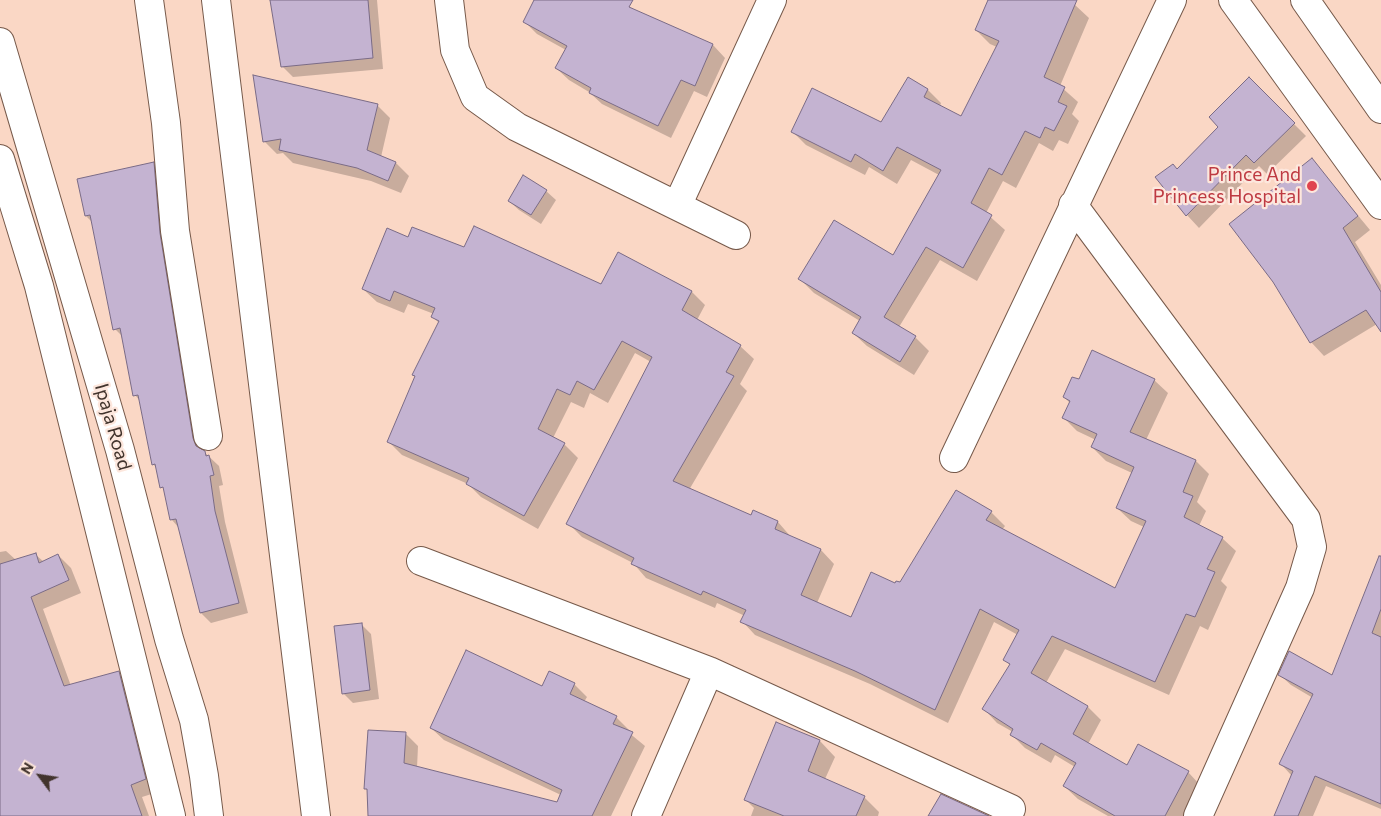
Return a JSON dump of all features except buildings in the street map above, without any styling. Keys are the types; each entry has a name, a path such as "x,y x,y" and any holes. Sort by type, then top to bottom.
{"street":[{"path":"149,0 166,123 175,230 208,436"},
{"path":"216,0 316,816"},
{"path":"449,0 455,50 475,97 517,127 678,204 736,235"},
{"path":"678,204 772,0"},
{"path":"954,458 1172,0"},
{"path":"1233,0 1381,205"},
{"path":"1305,0 1381,109"},
{"name":"Ipaja Road","path":"0,42 120,450 169,639 194,720 209,816"},
{"name":"Ipaja Road","path":"0,159 39,286 171,816"},
{"path":"11,197 42,186"},
{"path":"1074,205 1306,519 1312,547 1300,588 1198,816"},
{"path":"421,561 709,671 1011,809"},
{"path":"646,816 709,671"}],"place":[{"name":"Prince And Princess Hospital","path":"1312,186"}]}
